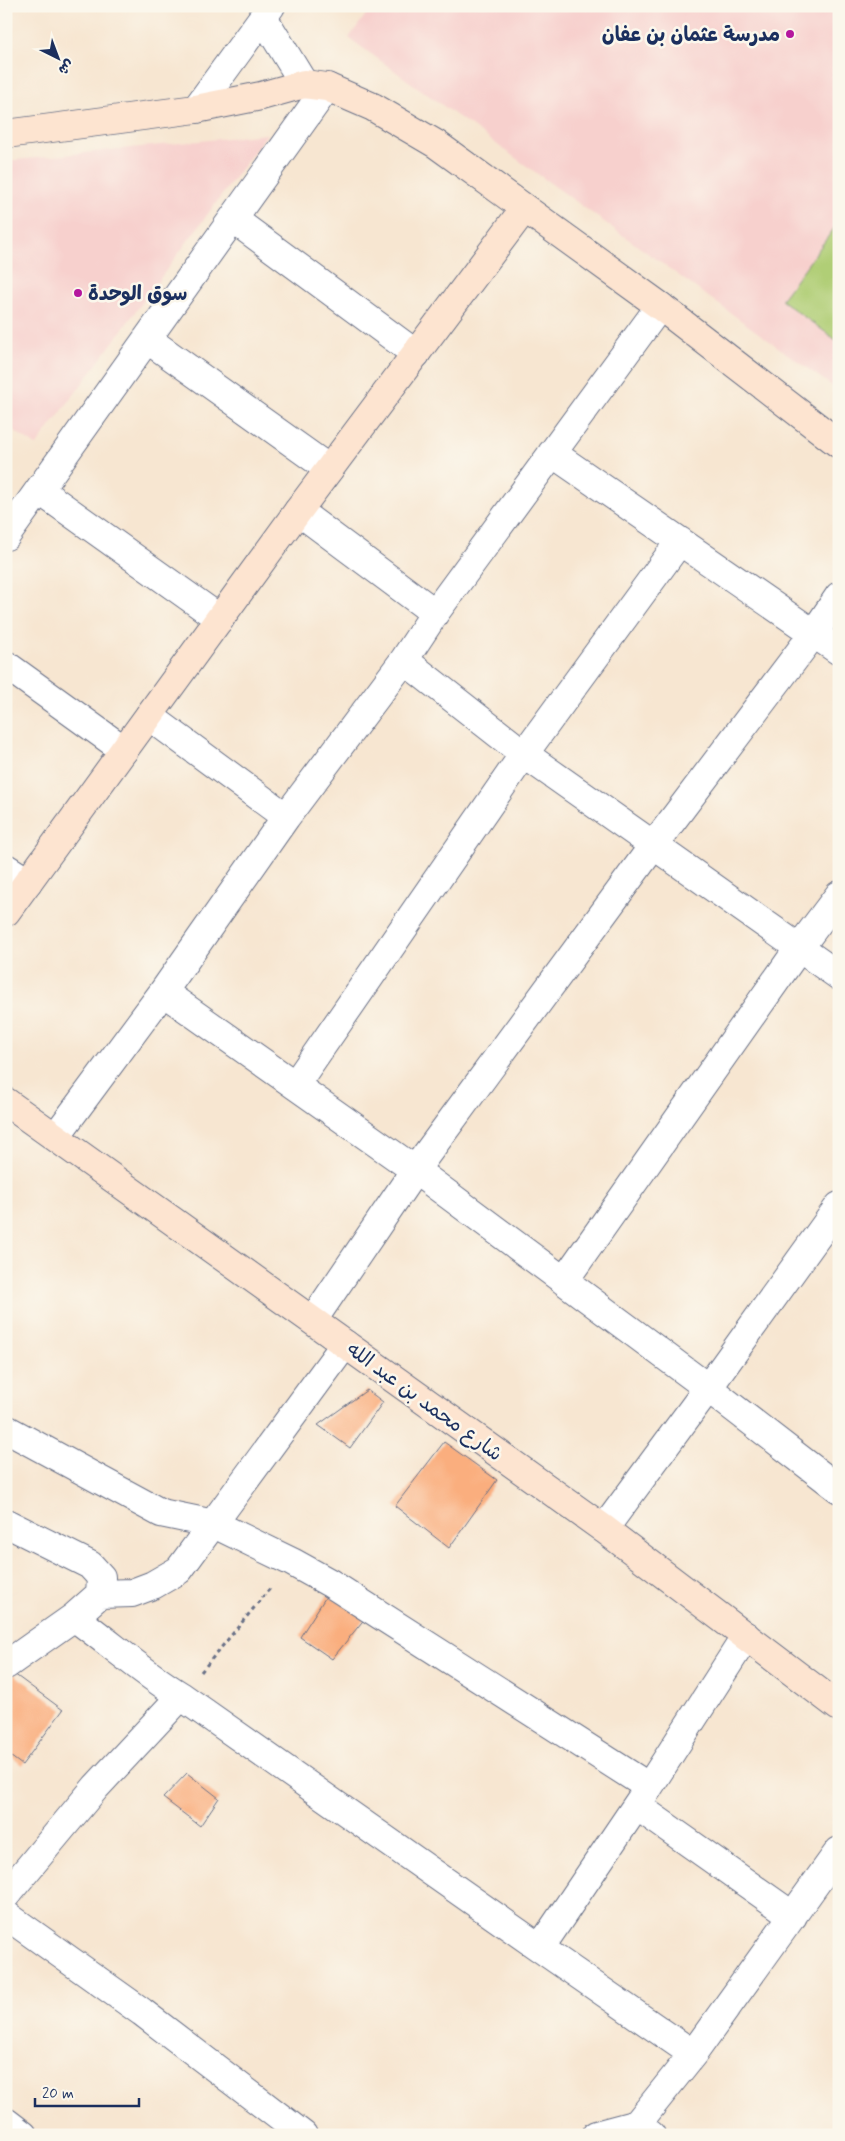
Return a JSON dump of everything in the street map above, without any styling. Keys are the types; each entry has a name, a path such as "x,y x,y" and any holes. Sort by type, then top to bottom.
{"street":[{"path":"196,109 267,12 316,86"},
{"path":"6,536 233,219 316,86"},
{"path":"6,134 196,109 316,86 373,107 436,144 524,210 660,306 839,444"},
{"path":"6,912 17,875 124,750 329,469 524,210"},
{"path":"233,219 416,354"},
{"path":"56,1136 163,992 286,817 404,660 435,612 660,306"},
{"path":"147,339 329,469"},
{"path":"552,453 839,651"},
{"path":"39,490 220,619"},
{"path":"298,511 435,612"},
{"path":"295,1085 524,754 680,541"},
{"path":"313,1320 415,1170 653,846 814,633 839,596"},
{"path":"404,660 524,754 839,976"},
{"path":"6,664 124,750"},
{"path":"149,716 286,817"},
{"path":"564,1281 799,948 839,895"},
{"path":"163,992 415,1170 708,1388 839,1489"},
{"name":"شارع محمد بن عبد الله","path":"6,1102 604,1528 839,1707"},
{"path":"604,1528 839,1206"},
{"path":"6,1665 74,1617 100,1594 132,1593 153,1585 179,1570 345,1344"},
{"path":"6,1429 161,1513 214,1524 292,1562 338,1588 643,1796 793,1916"},
{"path":"6,1523 90,1565 101,1577 100,1594"},
{"path":"74,1617 111,1643 159,1682 692,2054"},
{"path":"540,1948 643,1796 746,1636"},
{"path":"6,1895 96,1787 181,1696"},
{"path":"596,2135 644,2129 692,2054 839,1851"},
{"path":"6,1915 150,2017 303,2135"},
{"path":"6,2122 23,2135"}],"path":[{"path":"181,1696 292,1562"}],"shaded area":[{"path":"372,6 839,6 839,391 349,38"},
{"name":"سوق الوحدة","path":"267,134 36,446 6,425 6,161"}],"green space":[{"path":"839,222 839,342 781,300"}],"building":[{"path":"367,1390 383,1402 350,1448 318,1425"},
{"path":"444,1442 497,1480 449,1548 395,1506"},
{"path":"327,1595 366,1617 332,1659 300,1637"},
{"path":"10,1671 63,1710 22,1765 6,1753 6,1674"},
{"path":"187,1773 219,1798 200,1826 163,1798"}],"place":[{"name":"مدرسة عثمان بن عفان","path":"790,34"},
{"name":"سوق الوحدة","path":"78,293"}]}
